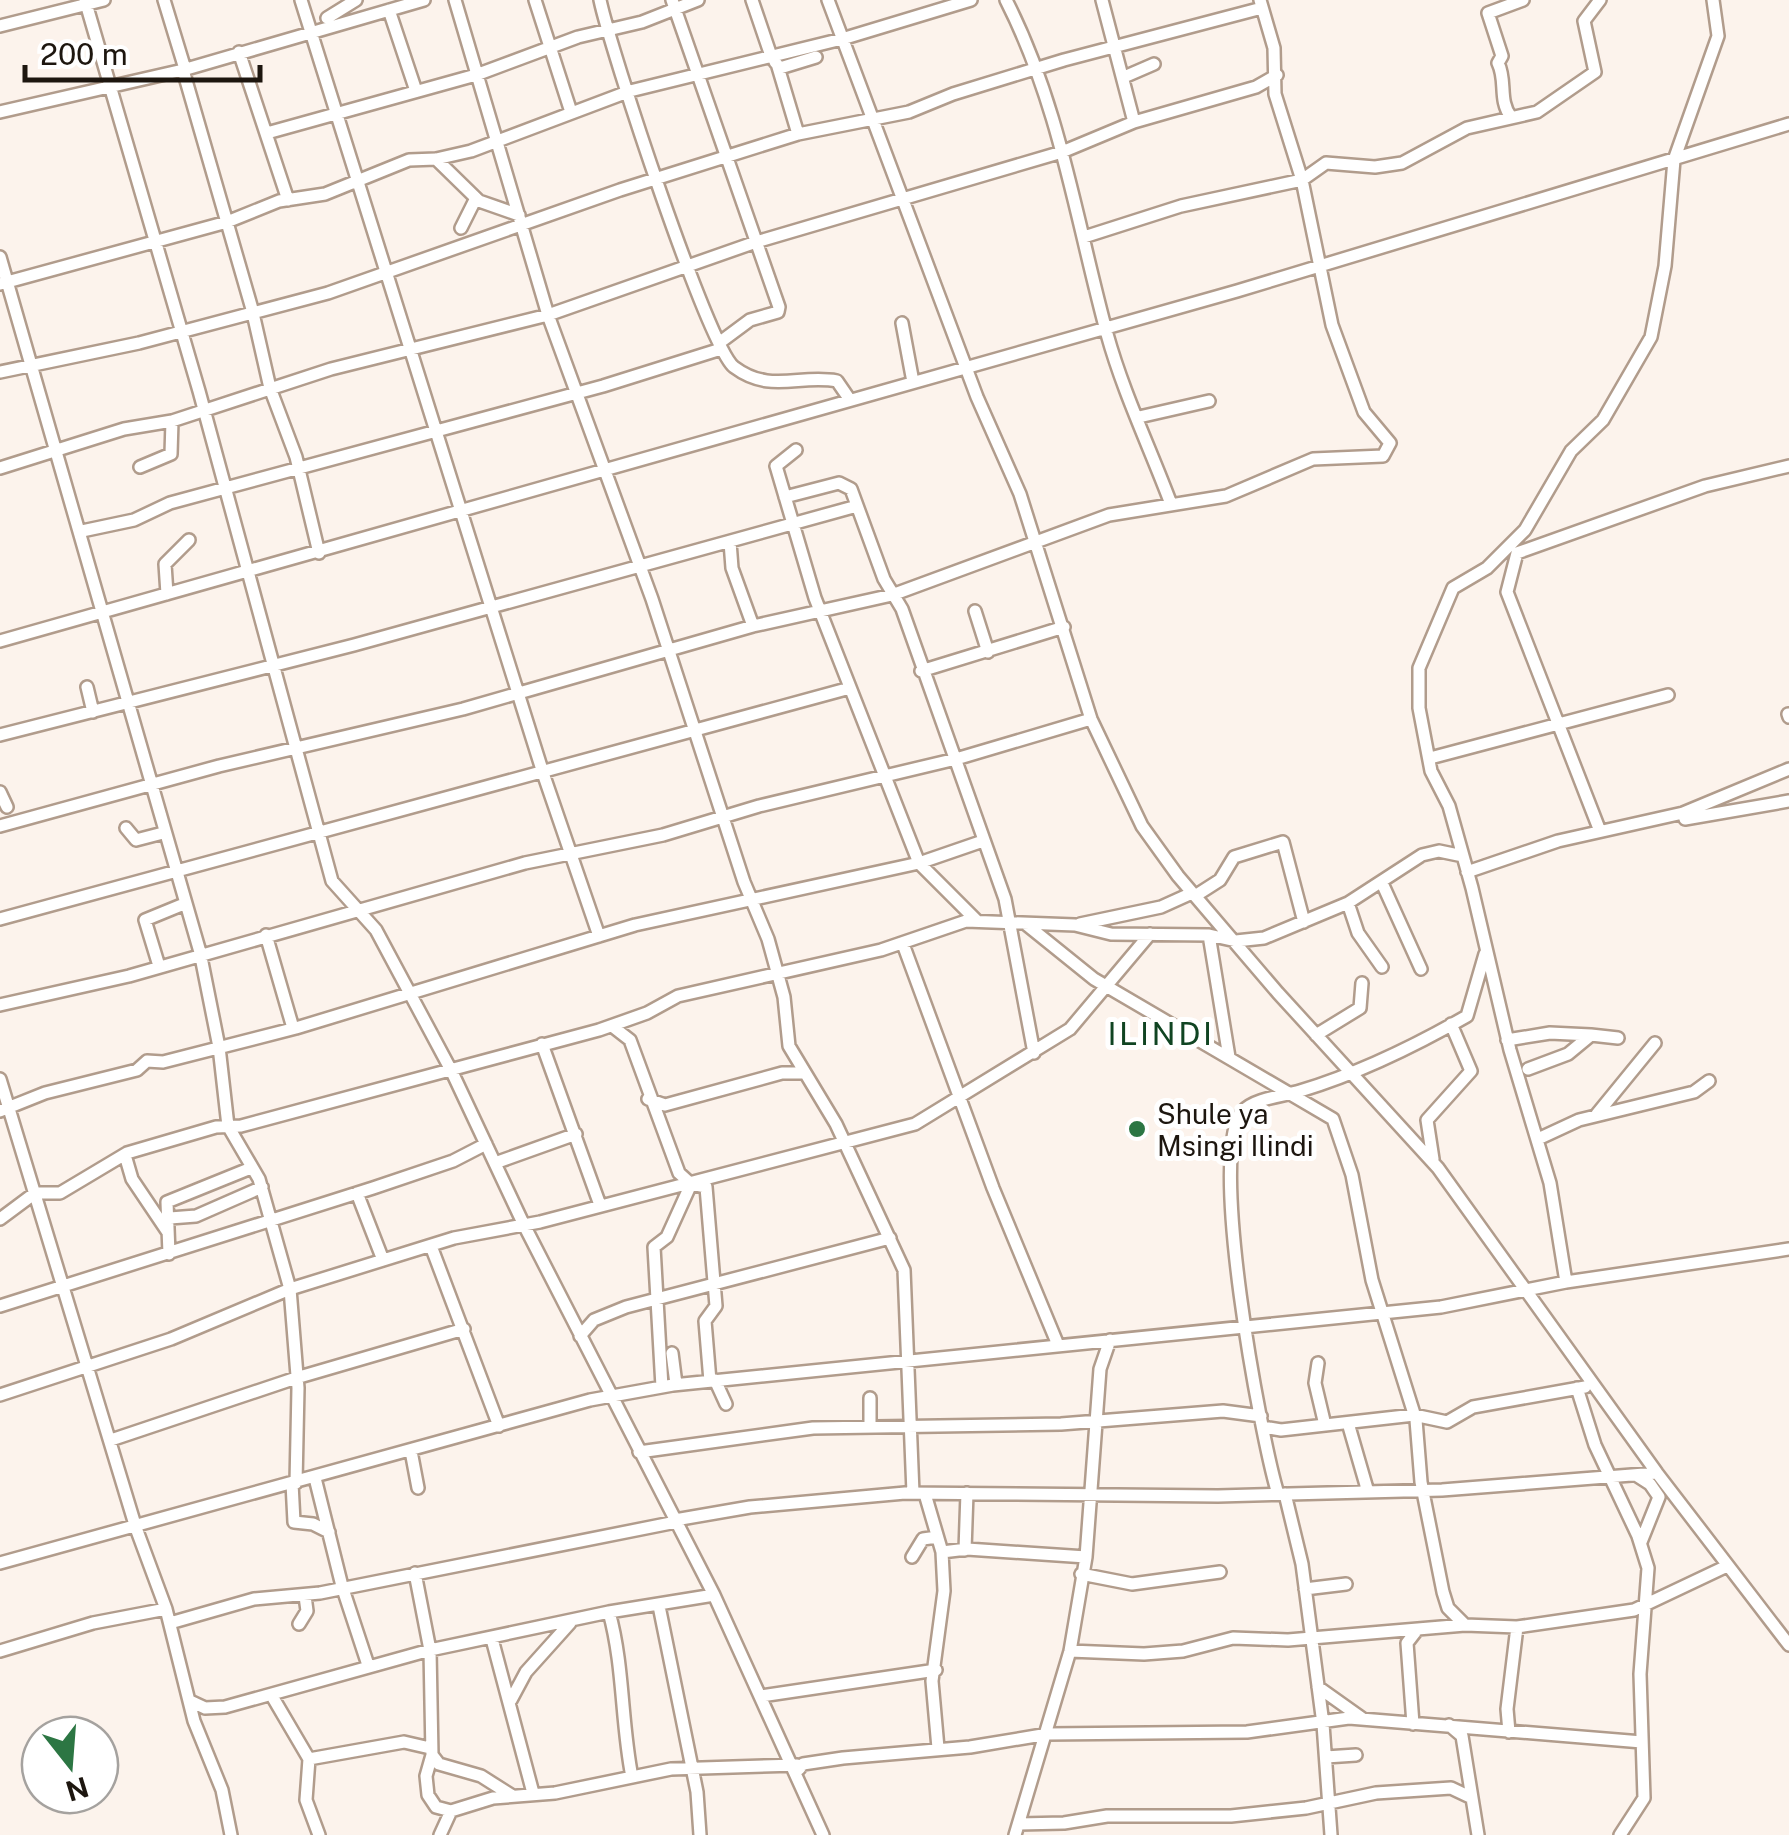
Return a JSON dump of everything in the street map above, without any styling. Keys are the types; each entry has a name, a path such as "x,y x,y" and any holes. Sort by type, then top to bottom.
{"street":[{"path":"0,26 104,0"},
{"path":"164,0 319,553"},
{"path":"301,0 543,773 599,936"},
{"path":"328,18 357,0 362,18"},
{"path":"0,112 184,69 424,0"},
{"path":"455,0 548,315 670,652 778,976 788,1039 846,1144 906,1279 912,1428 919,1493 942,1552 944,1591 932,1681 938,1748"},
{"path":"535,0 571,112"},
{"path":"600,0 656,178 720,346 734,367 759,382 832,380 842,384 850,400"},
{"path":"267,133 476,76 674,4 698,0"},
{"path":"752,0 778,66 798,134"},
{"path":"828,0 907,200 967,367 1012,473 1092,719 1142,826 1194,894 1434,1164 1529,1290 1657,1473 1789,1645"},
{"path":"4,283 228,222 288,200 358,182 403,162 436,160 496,142 630,91 771,53 842,39 971,0"},
{"path":"1006,0 1039,68 1105,326 1171,504"},
{"path":"1102,0 1134,122"},
{"path":"1511,117 1503,102 1505,79 1498,64 1502,56 1488,14 1523,0"},
{"path":"1084,237 1181,206 1302,180 1327,163 1395,165 1468,128 1541,110 1596,72 1584,21 1600,0"},
{"path":"1566,1282 1550,1183 1507,1040 1450,806 1434,781 1428,758 1419,708 1423,652 1452,588 1487,568 1525,530 1571,451 1603,420 1651,337 1665,266 1674,160 1718,36 1713,0"},
{"path":"86,3 227,490 334,886 382,939 452,1072 523,1223 714,1595 823,1835"},
{"path":"82,531 134,520 170,503 438,431 720,346 750,320 779,310 674,4"},
{"path":"0,372 182,332 252,309 328,293 520,220 726,156 798,134 909,112 1039,68 1261,4 1276,75 1276,94 1302,180 1344,362 1364,412 1390,443 1381,457 1312,459 1226,496 1109,516 892,595 753,626 520,693 295,752 219,766 150,789 0,826"},
{"path":"388,10 416,92"},
{"path":"239,52 288,200"},
{"path":"778,66 816,57"},
{"path":"1124,77 1154,64"},
{"path":"0,468 124,429 172,421 270,388 548,315 756,242 1062,152 1134,122 1256,86 1276,75"},
{"path":"0,641 462,513 1319,266 1789,124"},
{"path":"436,160 476,198 520,220"},
{"path":"462,228 476,198"},
{"path":"0,257 4,283 82,531 150,789 200,952 219,1046 228,1126 262,1187 290,1289 296,1378 294,1522 313,1524 328,1532"},
{"path":"902,322 913,382"},
{"path":"1139,417 1209,401"},
{"path":"140,467 171,454 172,421"},
{"path":"796,450 776,464 792,525 883,776 920,863 976,920"},
{"path":"1596,830 1508,592 1517,554 1705,486 1789,466"},
{"path":"786,497 844,483 856,506 892,595 902,610 956,759 1010,925 1034,1053"},
{"path":"0,735 274,666 856,506"},
{"path":"167,594 165,564 189,540"},
{"path":"730,542 732,568 753,626"},
{"path":"974,610 988,652"},
{"path":"921,670 1064,627"},
{"path":"87,687 93,712"},
{"path":"0,919 850,688"},
{"path":"1434,757 1668,695"},
{"path":"0,1005 360,912 510,867 663,836 724,816 956,759 1092,719"},
{"path":"1467,872 1558,840 1683,813 1789,769"},
{"path":"0,792 7,807"},
{"path":"1596,830 1789,801"},
{"path":"126,828 136,840 163,833"},
{"path":"4,1110 44,1093 137,1070 147,1060 163,1062 410,994 599,936 920,863 982,841"},
{"path":"0,1219 35,1194 60,1192 125,1155 452,1072 612,1026 678,996 778,976 810,964 903,944 976,920 1010,925 1076,924 1134,914 1194,894 1220,880 1234,856 1283,842 1304,922"},
{"path":"1076,924 1112,934 1208,936 1236,941 1269,936 1348,903 1429,852 1463,856"},
{"path":"1382,883 1421,969"},
{"path":"325,920 334,886"},
{"path":"1348,903 1358,933 1382,967"},
{"path":"159,966 145,920 184,904"},
{"path":"1027,925 1108,987 1285,1094 1328,1114 1334,1122 1352,1174 1363,1248 1381,1314 1414,1415 1422,1490 1448,1608 1465,1626"},
{"path":"0,1395 170,1339 290,1289 430,1246 691,1184 920,1122 1034,1053 1088,1012 1150,934"},
{"path":"266,935 292,1028"},
{"path":"1208,936 1229,1057"},
{"path":"903,944 988,1174 1058,1346"},
{"path":"1331,1835 1323,1724 1305,1589 1262,1421 1244,1328 1232,1224 1232,1134 1244,1109 1352,1075 1451,1024 1472,1008 1487,947"},
{"path":"1316,1034 1360,1008 1362,983"},
{"path":"1434,1164 1427,1120 1471,1071 1451,1024"},
{"path":"612,1026 630,1040 648,1099 679,1174 691,1184 706,1187 716,1306 705,1320 712,1380 726,1404"},
{"path":"1507,1040 1550,1033 1618,1038"},
{"path":"1528,1070 1568,1054 1591,1035"},
{"path":"542,1044 554,1088 576,1134 600,1205"},
{"path":"1595,1116 1655,1044"},
{"path":"648,1099 665,1105 782,1074 804,1073"},
{"path":"0,1079 4,1110 35,1194 136,1528 166,1609 190,1701 222,1790 231,1835"},
{"path":"1538,1139 1595,1116 1694,1092 1710,1081"},
{"path":"495,1162 576,1134"},
{"path":"0,1306 453,1161 486,1144"},
{"path":"125,1155 137,1187 169,1224"},
{"path":"169,1254 167,1202 252,1168"},
{"path":"669,1386 655,1298 658,1288 654,1247 667,1236 691,1184"},
{"path":"169,1224 262,1187"},
{"path":"357,1193 384,1260"},
{"path":"580,1336 594,1320 655,1298 890,1238"},
{"path":"430,1246 499,1426"},
{"path":"0,1563 136,1528 224,1498 315,1478 610,1396 712,1380 910,1358 1381,1314 1789,1249"},
{"path":"111,1440 296,1378 464,1329"},
{"path":"1110,1340 1100,1370 1086,1557 1070,1650 1017,1829 1107,1816 1231,1816 1376,1794 1451,1788 1470,1796"},
{"path":"669,1386 672,1353"},
{"path":"1318,1362 1315,1383 1325,1425"},
{"path":"638,1452 782,1431 1096,1420 1223,1411 1281,1430 1414,1415 1447,1422 1472,1407 1596,1386"},
{"path":"1577,1388 1608,1476 1641,1543 1649,1576 1644,1605 1644,1798 1620,1835"},
{"path":"870,1398 870,1427"},
{"path":"1348,1424 1368,1492"},
{"path":"411,1451 418,1488"},
{"path":"1632,1473 1650,1484 1659,1497 1641,1543"},
{"path":"170,1623 254,1599 305,1596 750,1507 919,1493 1092,1496 1422,1490 1657,1473"},
{"path":"315,1478 342,1586 368,1665"},
{"path":"965,1550 967,1493"},
{"path":"912,1557 923,1540 937,1538"},
{"path":"942,1552 1086,1557"},
{"path":"1070,1650 1173,1652 1233,1638 1288,1640 1465,1626 1517,1627 1613,1614 1644,1605 1727,1566"},
{"path":"415,1572 430,1650 434,1703 426,1776 428,1795 436,1806 451,1810 513,1795 555,1793 692,1768 798,1769 812,1762 1048,1734 1247,1732 1364,1720 1446,1723 1642,1742"},
{"path":"1082,1574 1132,1584 1220,1572"},
{"path":"1305,1589 1346,1584"},
{"path":"190,1701 204,1708 225,1707 430,1650 609,1612 714,1595"},
{"path":"299,1624 306,1615 305,1596"},
{"path":"659,1606 701,1813 700,1835"},
{"path":"1432,1628 1442,1622 1448,1608"},
{"path":"0,1652 93,1623 166,1609"},
{"path":"609,1612 620,1652 622,1731 632,1777"},
{"path":"511,1700 526,1672 573,1620"},
{"path":"1510,1732 1507,1709 1517,1627"},
{"path":"1413,1724 1407,1643 1417,1630"},
{"path":"492,1639 533,1793"},
{"path":"760,1696 936,1670"},
{"path":"1318,1687 1364,1720"},
{"path":"272,1696 309,1759 306,1800 318,1835"},
{"path":"1446,1723 1462,1736 1478,1835"},
{"path":"309,1759 404,1742 431,1751 439,1764 482,1776 513,1795"},
{"path":"1326,1757 1356,1755"},
{"path":"440,1835 451,1810"}],"place":[{"name":"Shule ya Msingi Ilindi","path":"1137,1129"}],"district":[{"name":"ILINDI","path":"1161,1033"}]}
